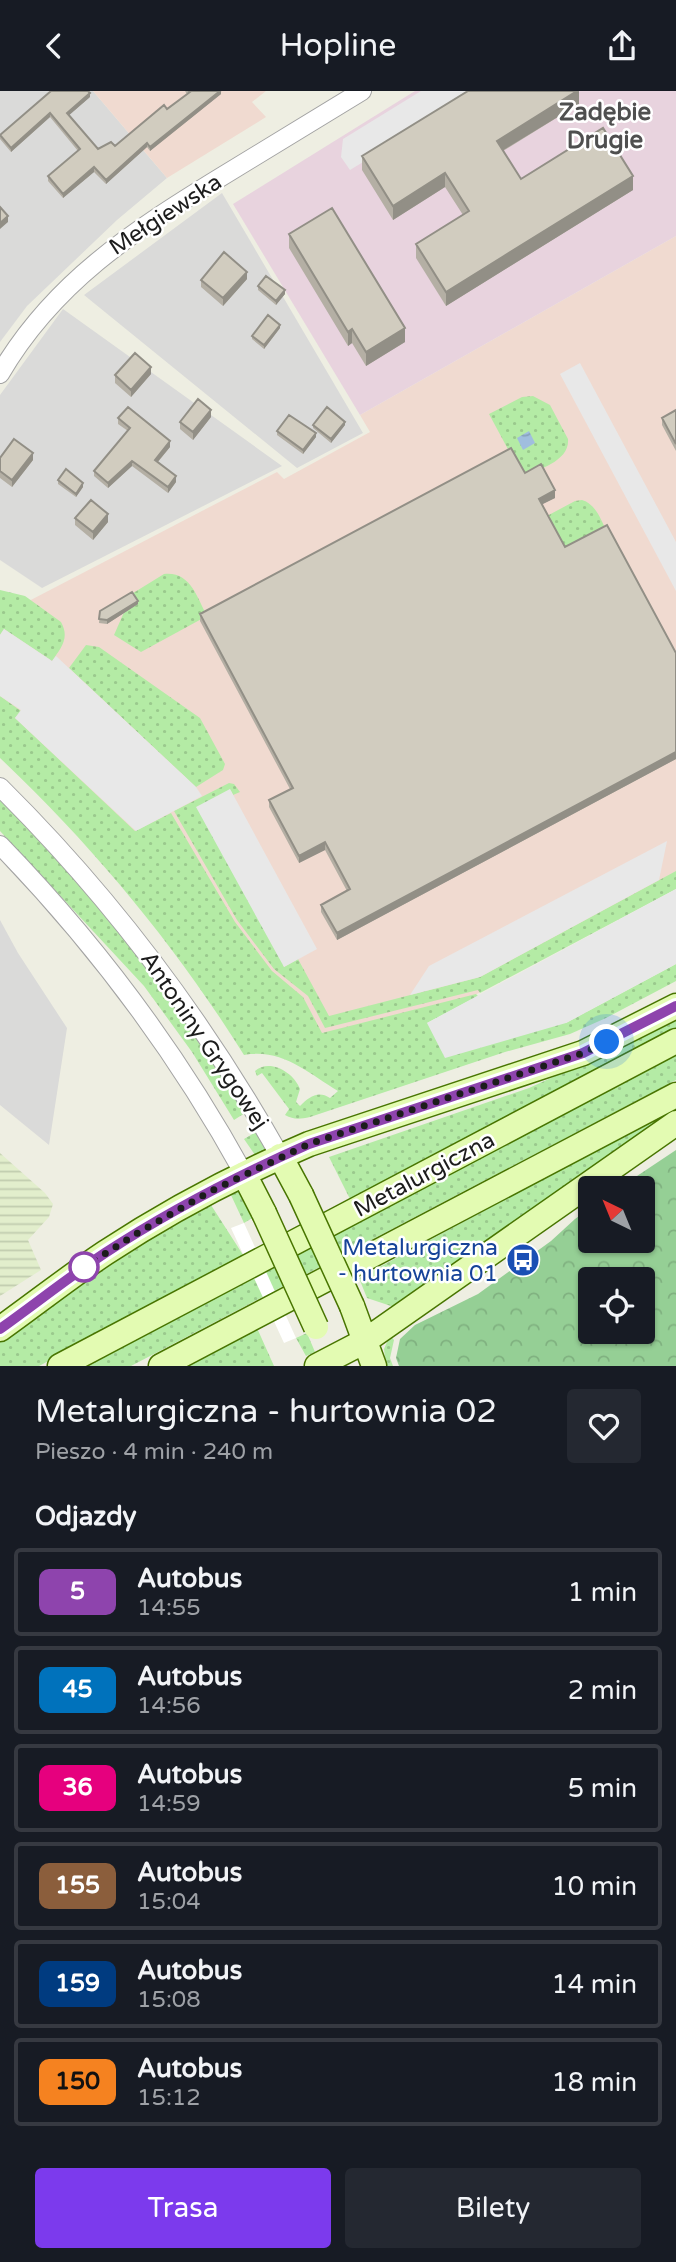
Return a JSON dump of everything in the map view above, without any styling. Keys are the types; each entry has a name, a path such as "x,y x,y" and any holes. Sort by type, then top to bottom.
{"main road":[{"path":"0,1329 104,1253 157,1221 280,1156 583,1053 676,1006"},
{"name":"Metalurgiczna","path":"60,1366 676,1041"},
{"name":"Metalurgiczna","path":"161,1366 676,1095"},
{"path":"326,1364 365,1341 676,1123"},
{"name":"Antoniny Grygowej","path":"280,1156 352,1306 374,1366"},
{"name":"Antoniny Grygowej","path":"244,1174 316,1327 326,1364"}],"street":[{"name":"Mełgiewska","path":"0,374 44,313 113,247 162,213 362,91"},
{"name":"Antoniny Grygowej","path":"0,787 74,864 161,972 232,1074 280,1156"},
{"name":"Antoniny Grygowej","path":"0,845 68,920 132,1000 179,1067 244,1174"},
{"path":"635,1151 676,1130"}],"shaded area":[{"path":"0,91 93,91 167,178 117,220 27,306 0,342"},
{"path":"93,91 266,91 252,102 266,117 167,178"},
{"path":"415,91 676,91 676,236 360,415 233,204"},
{"path":"421,91 479,91 350,170 341,157 343,139"},
{"path":"222,193 363,433 297,468 84,295"},
{"path":"676,236 676,888 473,996 321,1036 0,719 0,616 277,472 284,479 370,432 360,415"},
{"path":"63,309 282,466 42,588 0,560 0,395"},
{"path":"580,363 676,542 676,591 560,374"},
{"path":"4,629 52,661 56,656 196,787 202,796 136,831 15,718 21,710 0,696 0,635"},
{"path":"230,789 317,949 284,967 196,807"},
{"path":"667,841 659,880 480,977 410,995 429,966"},
{"path":"676,889 676,964 566,1023 445,1058 427,1023"},
{"path":"0,920 18,953 67,1028 49,1145 0,1105"}],"green space":[{"path":"533,396 550,405 568,439 567,447 559,459 523,477 489,414 522,397"},
{"path":"582,500 594,509 607,532 565,554 545,517"},
{"path":"164,574 173,574 186,581 207,616 141,652 114,635 125,610 117,603"},
{"path":"0,590 25,596 61,622 64,638 52,661 4,629 0,635"},
{"path":"86,645 99,647 200,718 225,764 223,770 196,787 69,668"},
{"path":"0,696 21,711 15,718 135,831 171,813 235,922 272,971 303,997 322,1033 476,994 478,996 427,1023 566,1023 676,964 676,981 570,1034 505,1052 310,1117 288,1117 285,1115 289,1109 262,1073 257,1076 255,1071 261,1067 274,1066 292,1077 300,1089 296,1102 300,1106 314,1096 330,1098 338,1091 283,1059 270,1055 244,1055 190,975 132,899 101,862 0,758"},
{"path":"229,783 234,784 240,792 233,795 230,789 284,967 298,959 329,1016 480,977 676,871 676,889 480,993 478,990 325,1028 308,996 274,969 237,920 174,811"},
{"path":"0,800 69,872 133,949 191,1029 245,1113 234,1120 192,1052 144,986 0,831"},
{"path":"676,1018 676,1029 350,1199 329,1157 529,1088"},
{"path":"676,1050 676,1080 131,1366 77,1366"},
{"path":"676,1108 676,1116 587,1176 578,1176 578,1182 394,1307 367,1298 359,1278"},
{"path":"256,1132 266,1149 255,1155 244,1139"},
{"path":"676,1150 676,1366 399,1366 396,1358 400,1339 415,1325 478,1294 551,1241 578,1217 578,1253 655,1253 655,1176 637,1176"},
{"path":"0,1153 45,1193 53,1204 49,1217 28,1240 41,1270 0,1296"},
{"path":"240,1188 254,1217 244,1223 230,1193"},
{"path":"211,1205 245,1258 39,1366 0,1366 0,1339 122,1255"},
{"path":"257,1328 274,1366 184,1366"},
{"path":"307,1333 315,1352 306,1356 296,1338"},
{"path":"390,1335 394,1340 390,1358 393,1366 386,1366 384,1349"}],"water":[{"path":"529,431 535,443 523,450 517,438"}],"pier":[{"path":"244,1223 296,1338 284,1343 231,1228"}],"building":[{"path":"51,91 90,93 67,113 98,149 111,142 115,146 164,105 167,109 189,91 220,91 150,147 147,143 106,180 94,167 63,194 48,176 80,149 50,113 11,148 0,135"},
{"path":"468,91 577,91 497,141 521,179 603,128 633,176 446,292 416,244 469,211 445,173 393,206 362,156"},
{"path":"0,207 8,216 0,223"},
{"path":"332,208 405,328 366,352 352,329 348,332 289,234"},
{"path":"224,252 247,272 223,298 201,280"},
{"path":"266,276 285,290 276,301 258,286"},
{"path":"268,315 280,325 264,345 252,336"},
{"path":"135,353 151,367 131,390 115,375"},
{"path":"198,399 211,410 193,432 180,422"},
{"path":"128,407 170,441 155,460 176,476 168,487 132,461 108,483 94,471 130,428 118,418"},
{"path":"327,407 345,422 331,439 313,425"},
{"path":"676,410 676,444 662,418"},
{"path":"289,415 316,433 303,450 277,431"},
{"path":"14,439 33,453 12,480 0,471 0,458"},
{"path":"511,448 525,473 541,464 555,490 539,499 565,547 607,525 676,653 676,752 337,933 321,905 350,889 325,842 299,856 269,800 293,788 200,614"},
{"path":"66,469 83,483 76,494 58,480"},
{"path":"91,500 108,514 93,532 75,518"},
{"path":"132,592 138,601 107,620 99,619 100,611"}],"bus line":[{"name":"5","path":"0,1329 104,1253 211,1191 280,1156 583,1053 676,1006"}],"place":[{"name":"Metalurgiczna - hurtownia 01","path":"523,1260"}],"district":[{"name":"Zadębie Drugie","path":"605,126"}],"route":[{"path":"84,1267 157,1221 280,1156 583,1053 607,1042"}]}
